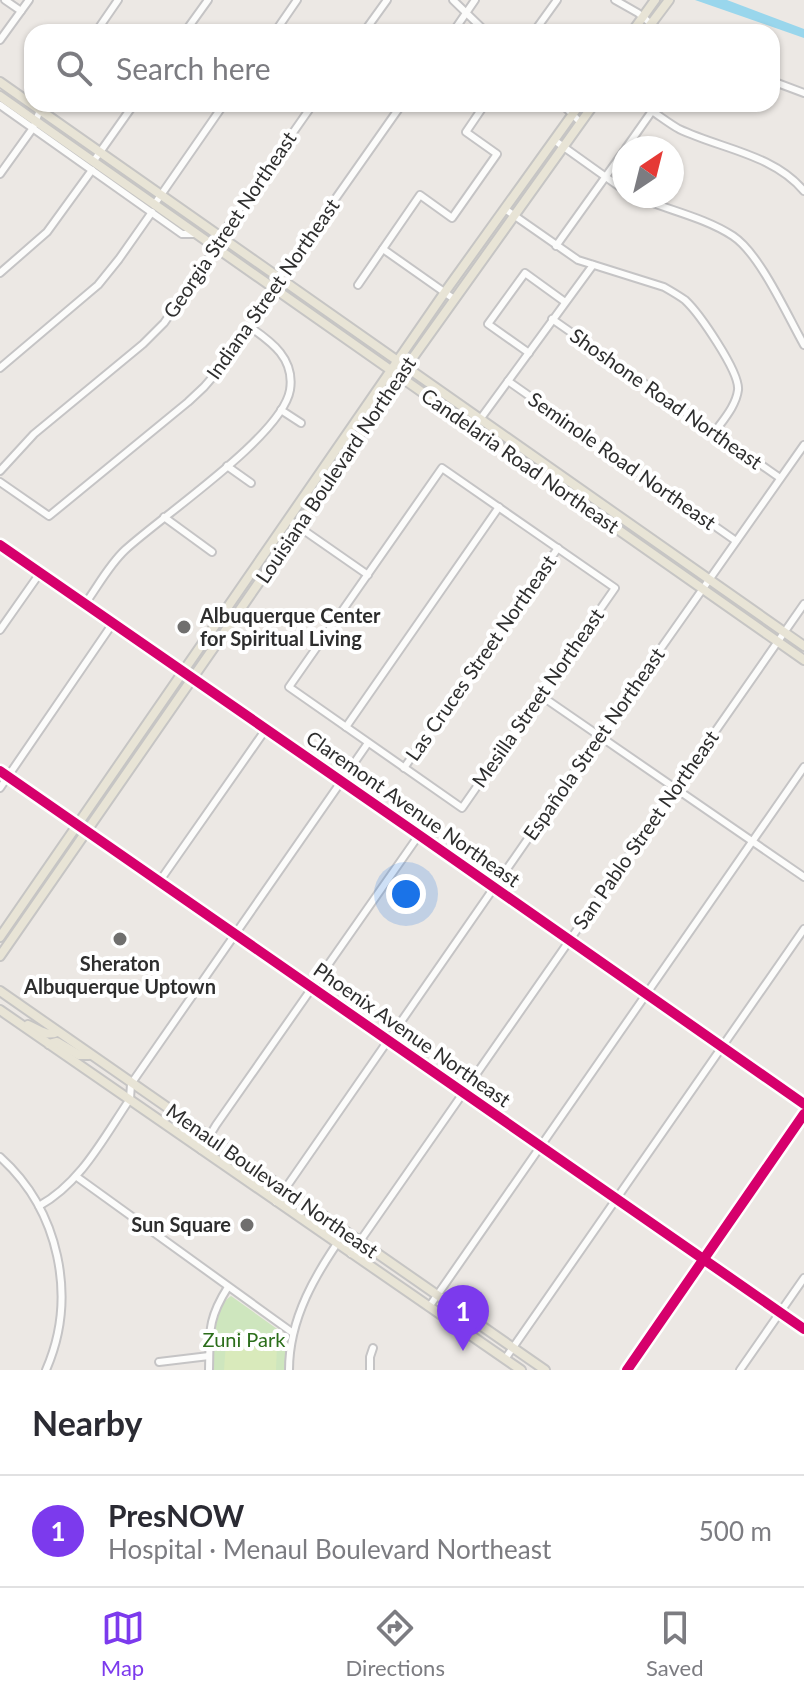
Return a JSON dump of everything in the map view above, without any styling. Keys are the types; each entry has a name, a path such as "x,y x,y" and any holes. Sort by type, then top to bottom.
{"main road":[{"path":"637,24 655,0"},
{"path":"651,24 669,0"},
{"name":"Candelaria Road Northeast","path":"0,82 24,96"},
{"name":"Candelaria Road Northeast","path":"0,96 93,166 216,248 804,660"},
{"name":"Candelaria Road Northeast","path":"48,112 99,152 804,646"},
{"name":"Louisiana Boulevard Northeast","path":"0,937 193,679 298,526 445,292 575,112"},
{"name":"Louisiana Boulevard Northeast","path":"401,365 454,299 589,112"},
{"name":"Louisiana Boulevard Northeast","path":"0,956 184,672 395,374"},
{"name":"Menaul Boulevard Northeast","path":"0,991 545,1370"},
{"name":"Menaul Boulevard Northeast","path":"0,1010 521,1370"},
{"path":"16,1021 45,1034 57,1032"},
{"path":"49,1044 57,1042 79,1055 90,1055"},
{"path":"89,1070 120,1085 131,1084"},
{"path":"130,1099 142,1098 169,1110"}],"street":[{"path":"5,0 21,11"},
{"path":"0,40 29,0"},
{"path":"102,24 118,0"},
{"path":"191,24 208,0"},
{"path":"280,24 297,0"},
{"path":"370,24 387,0"},
{"path":"453,0 478,24"},
{"path":"458,24 475,0"},
{"path":"540,24 557,0"},
{"path":"615,0 642,17 646,24"},
{"path":"780,84 804,93"},
{"path":"0,105 35,125"},
{"path":"0,174 35,125 40,112"},
{"path":"0,273 47,232 128,112"},
{"path":"0,368 98,285 218,112"},
{"name":"Georgia Street Northeast","path":"0,471 34,434 164,323 307,112"},
{"name":"Indiana Street Northeast","path":"0,482 49,516 188,402 217,372 276,291 279,279 396,112"},
{"path":"358,285 420,195 452,218 479,180 497,154 466,132 480,112"},
{"path":"570,112 581,123"},
{"path":"635,136 651,112"},
{"path":"653,112 677,128 783,171 804,191"},
{"path":"554,140 612,182"},
{"path":"556,246 612,168"},
{"path":"667,208 718,227 748,248 804,345"},
{"path":"505,209 578,260 664,287 694,310 707,326 738,381 735,402 714,433"},
{"path":"383,249 454,299"},
{"path":"473,429 593,265"},
{"path":"529,353 488,324 525,273 565,302"},
{"name":"Shoshone Road Northeast","path":"552,319 780,478"},
{"path":"85,604 122,553 259,439 281,410 290,390 286,362 275,345 250,327"},
{"name":"Seminole Road Northeast","path":"508,381 736,541"},
{"path":"281,410 301,423"},
{"name":"Española Street Northeast","path":"276,1202 804,445"},
{"path":"227,466 251,483"},
{"path":"404,768 289,687 442,468 558,548"},
{"path":"346,727 499,507"},
{"path":"164,517 212,552"},
{"path":"289,520 368,575"},
{"name":"Claremont Avenue Northeast","path":"0,545 804,1104"},
{"name":"Mesilla Street Northeast","path":"404,768 462,808 615,588 558,548"},
{"name":"Las Cruces Street Northeast","path":"404,768 558,548"},
{"path":"0,630 40,573"},
{"name":"San Pablo Street Northeast","path":"351,1254 804,604"},
{"path":"0,788 113,623"},
{"path":"540,695 804,877"},
{"path":"159,882 266,729"},
{"path":"39,1206 77,1177 130,1099 131,1084 368,743"},
{"path":"429,1307 804,767"},
{"name":"Phoenix Avenue Northeast","path":"0,771 804,1329"},
{"path":"201,1150 419,835"},
{"path":"505,1359 804,929"},
{"path":"627,1370 804,1114"},
{"path":"0,1157 12,1168 39,1206 57,1250 62,1295 59,1333 46,1370"},
{"path":"77,1177 293,1333"},
{"path":"289,1370 293,1333 304,1301 320,1269 345,1232"},
{"path":"740,1370 804,1278"},
{"path":"209,1370 210,1325 228,1287"},
{"path":"370,1370 373,1348"},
{"path":"159,1362 209,1356"}],"green space":[{"name":"Zuni Park","path":"231,1296 287,1336 286,1370 214,1370 216,1320"},
{"path":"226,1342 277,1345 276,1370 224,1370"}],"water":[{"path":"695,0 727,0 804,29 804,38 780,30 780,24 764,24"}],"cycle path":[{"path":"0,545 804,1104"},
{"path":"0,771 804,1329"},
{"path":"627,1370 804,1114"}],"place":[{"name":"Albuquerque Center for Spiritual Living","path":"184,627"},
{"name":"Sheraton Albuquerque Uptown","path":"120,939"},
{"name":"Sun Square","path":"247,1225"},
{"name":"PresNOW","path":"463,1351"}]}
